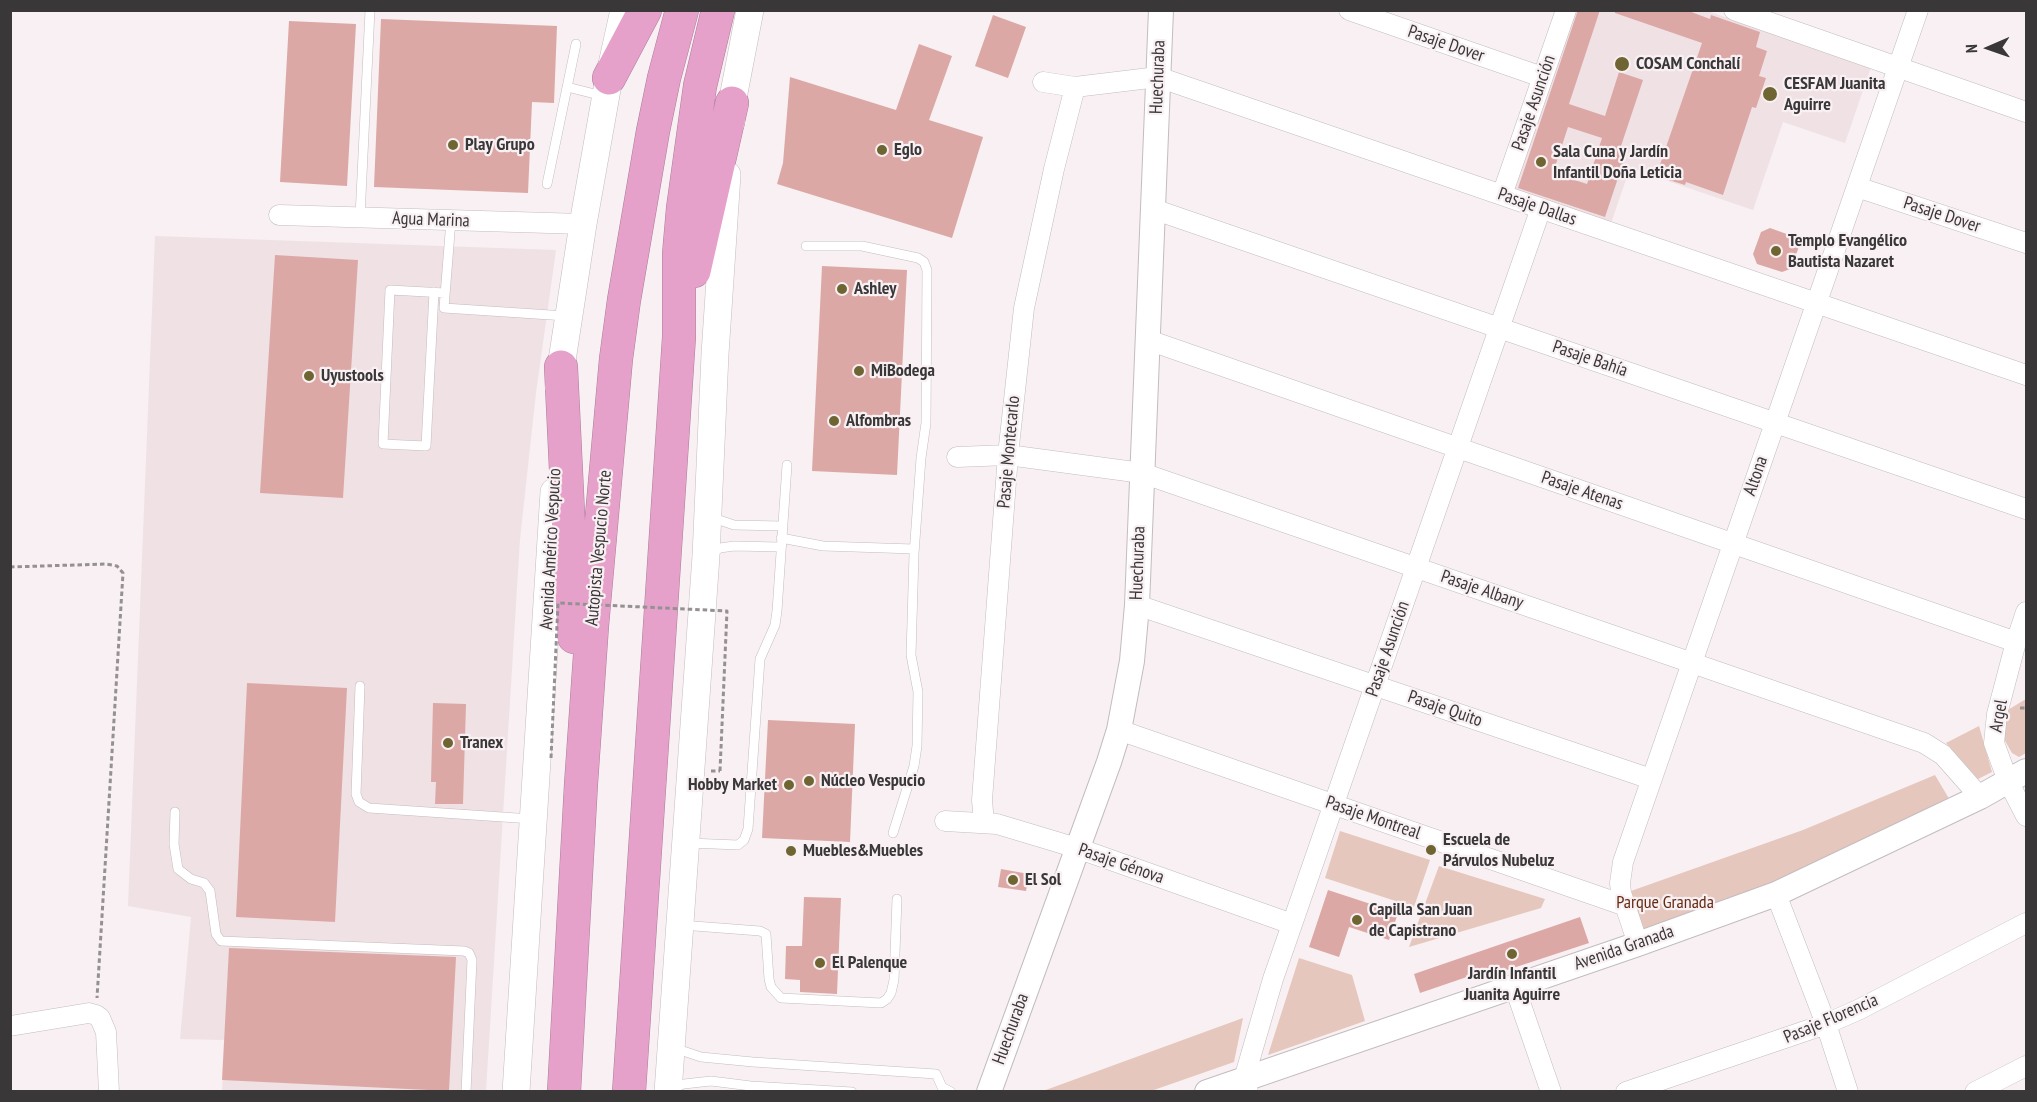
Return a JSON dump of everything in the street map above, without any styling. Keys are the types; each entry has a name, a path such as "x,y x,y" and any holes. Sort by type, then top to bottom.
{"highway":[{"path":"607,87 645,10"},
{"name":"Autopista Vespucio Norte","path":"564,1092 581,784 610,421 624,300 652,131 663,78 682,10"},
{"path":"631,1086 679,337 679,254 688,159 699,86 718,10"},
{"path":"679,337 732,103"},
{"path":"561,367 581,784"},
{"path":"551,1092 569,1005"}],"main road":[{"name":"Avenida Américo Vespucio","path":"516,1092 561,367 607,87 624,10"},
{"path":"668,1090 706,555 715,354 732,103 750,10"}],"street":[{"name":"Huechuraba","path":"989,1092 1119,730 1132,661 1137,605 1161,10"},
{"name":"Pasaje Dover","path":"1349,10 1542,76"},
{"name":"Pasaje Asunción","path":"1502,195 1566,10"},
{"path":"1734,10 2026,112"},
{"name":"Altona","path":"1638,944 1620,883 1623,862 1918,10"},
{"name":"Pasaje Dallas","path":"1043,82 1075,87 1158,77 2026,375"},
{"name":"Pasaje Montecarlo","path":"984,823 982,800 1008,455 1024,308 1054,169 1075,87"},
{"name":"Pasaje Dover","path":"1857,187 2026,243"},
{"name":"Pasaje Asunción","path":"1246,1085 1273,979 1541,208"},
{"name":"Pasaje Bahía","path":"1153,209 2026,509"},
{"name":"Agua Marina","path":"279,215 583,224"},
{"name":"Pasaje Atenas","path":"1148,340 2016,642"},
{"name":"Pasaje Albany","path":"957,457 1008,455 1142,473 1924,743 1943,755 1980,797"},
{"name":"Pasaje Quito","path":"1137,605 1651,779"},
{"name":"Argel","path":"2026,612 1994,728 1994,743 2017,776 2026,816"},
{"name":"Pasaje Montreal","path":"1119,730 1626,906"},
{"name":"Avenida Granada","path":"1207,1092 1246,1085 1514,985 1638,944 1776,894 1980,797 2017,776"},
{"name":"Pasaje Génova","path":"945,821 997,825 1077,848 1292,924"},
{"path":"1776,894 1826,1024 1848,1092"},
{"name":"Pasaje Florencia","path":"1626,1092 1826,1024 1858,1010 2026,923"},
{"path":"1514,985 1551,1092"},
{"path":"10,1026 89,1013 96,1015 104,1025 106,1032 109,1092"},
{"path":"1975,1092 2026,1066"}],"lane":[{"path":"360,217 370,10"},
{"path":"548,184 576,44"},
{"path":"567,87 607,87"},
{"path":"451,220 444,308 568,316"},
{"path":"807,246 862,246 918,258 924,262 927,270 926,423 914,549 911,655 918,692 917,746 914,766 893,833"},
{"path":"435,292 426,446 383,444 390,290 435,292 445,293"},
{"path":"686,843 738,846 744,840 748,829 760,659 775,625 787,465"},
{"path":"708,516 734,525 782,526"},
{"path":"706,555 720,548 781,543 914,549"},
{"path":"360,686 356,794 359,802 369,808 534,819"},
{"path":"176,812 174,844 178,869 191,879 204,883 210,891 216,934 221,941 469,953 472,960 466,1092"},
{"path":"681,925 760,931 766,934 771,987 781,998 881,1003 891,993 894,980 897,899"},
{"path":"672,1047 701,1057 936,1074 944,1090"},
{"path":"668,1090 684,1084 711,1081 751,1086 852,1092"}],"path":[{"path":"10,567 106,564 117,566 123,573 96,1015"},
{"path":"551,758 558,603 727,611 720,771"},
{"path":"2020,708 2026,708"}],"shaded area":[{"path":"1572,11 1707,11 1871,67 1845,143 1783,122 1753,210 1630,168 1610,226 1517,195 1514,185"},
{"path":"155,236 556,250 536,393 520,539 486,1091 222,1091 225,1040 180,1039 191,917 128,906"}],"green space":[{"path":"2026,699 2026,753 2019,757 2012,753 2004,739 2006,711"},
{"path":"1979,726 1992,772 1978,779 1946,743"},
{"name":"Parque Granada","path":"1935,775 1951,802 1854,851 1645,934 1631,891 1803,830"},
{"path":"1340,831 1430,860 1414,907 1325,878"},
{"path":"1439,866 1545,899 1541,908 1409,947"},
{"path":"1299,958 1352,975 1365,1021 1268,1055"},
{"path":"1243,1018 1234,1062 1151,1091 1043,1091"}],"building":[{"path":"1578,10 1600,10 1569,104 1605,116 1619,72 1643,80 1620,149 1627,151 1605,217 1518,188","holes":["1568,127 1602,138 1587,184 1553,173"]},
{"path":"1615,10 1686,10 1710,19 1711,15 1760,32 1756,47 1767,51 1759,76 1766,78 1756,108 1752,107 1723,195 1686,182 1685,185 1656,176 1702,43 1615,13"},
{"path":"993,15 1026,27 1008,78 975,66"},
{"name":"Play Grupo","path":"381,19 557,26 554,103 532,102 528,193 374,187"},
{"path":"289,21 356,24 347,186 280,182"},
{"name":"Eglo","path":"919,44 952,56 929,120 983,137 952,238 777,184 783,163 790,77 896,110"},
{"name":"Templo Evangélico Bautista Nazaret","path":"1770,228 1795,237 1799,247 1790,269 1782,272 1757,264 1753,254 1761,232"},
{"name":"Uyustools","path":"275,255 358,260 343,498 260,493"},
{"name":"MiBodega","path":"822,266 907,270 897,475 812,471"},
{"path":"247,683 347,688 335,922 236,917"},
{"name":"Tranex","path":"433,703 466,704 463,804 435,804 436,782 431,782"},
{"name":"Núcleo Vespucio","path":"768,720 855,724 850,842 762,838"},
{"name":"El Sol","path":"1001,869 1029,874 1026,891 998,887"},
{"name":"Capilla San Juan de Capistrano","path":"1328,890 1398,913 1389,940 1349,927 1339,957 1309,947"},
{"name":"El Palenque","path":"804,897 841,898 837,994 800,992 800,980 785,979 786,946 802,946"},
{"name":"Jardín Infantil Juanita Aguirre","path":"1580,917 1589,943 1501,972 1499,966 1420,993 1414,974"},
{"path":"229,948 456,957 449,1091 222,1080"}],"place":[{"name":"COSAM Conchalí","path":"1622,64"},
{"name":"CESFAM Juanita Aguirre","path":"1770,94"},
{"name":"Play Grupo","path":"453,145"},
{"name":"Eglo","path":"882,150"},
{"name":"Sala Cuna y Jardín Infantil Doña Leticia","path":"1541,162"},
{"name":"Templo Evangélico Bautista Nazaret","path":"1776,251"},
{"name":"Ashley","path":"842,289"},
{"name":"MiBodega","path":"859,371"},
{"name":"Uyustools","path":"309,376"},
{"name":"Alfombras","path":"834,421"},
{"name":"Tranex","path":"448,743"},
{"name":"Núcleo Vespucio","path":"809,781"},
{"name":"Hobby Market","path":"789,785"},
{"name":"Escuela de Párvulos Nubeluz","path":"1431,850"},
{"name":"Muebles&Muebles","path":"791,851"},
{"name":"El Sol","path":"1013,880"},
{"name":"Capilla San Juan de Capistrano","path":"1357,920"},
{"name":"Jardín Infantil Juanita Aguirre","path":"1512,954"},
{"name":"El Palenque","path":"820,963"}]}
